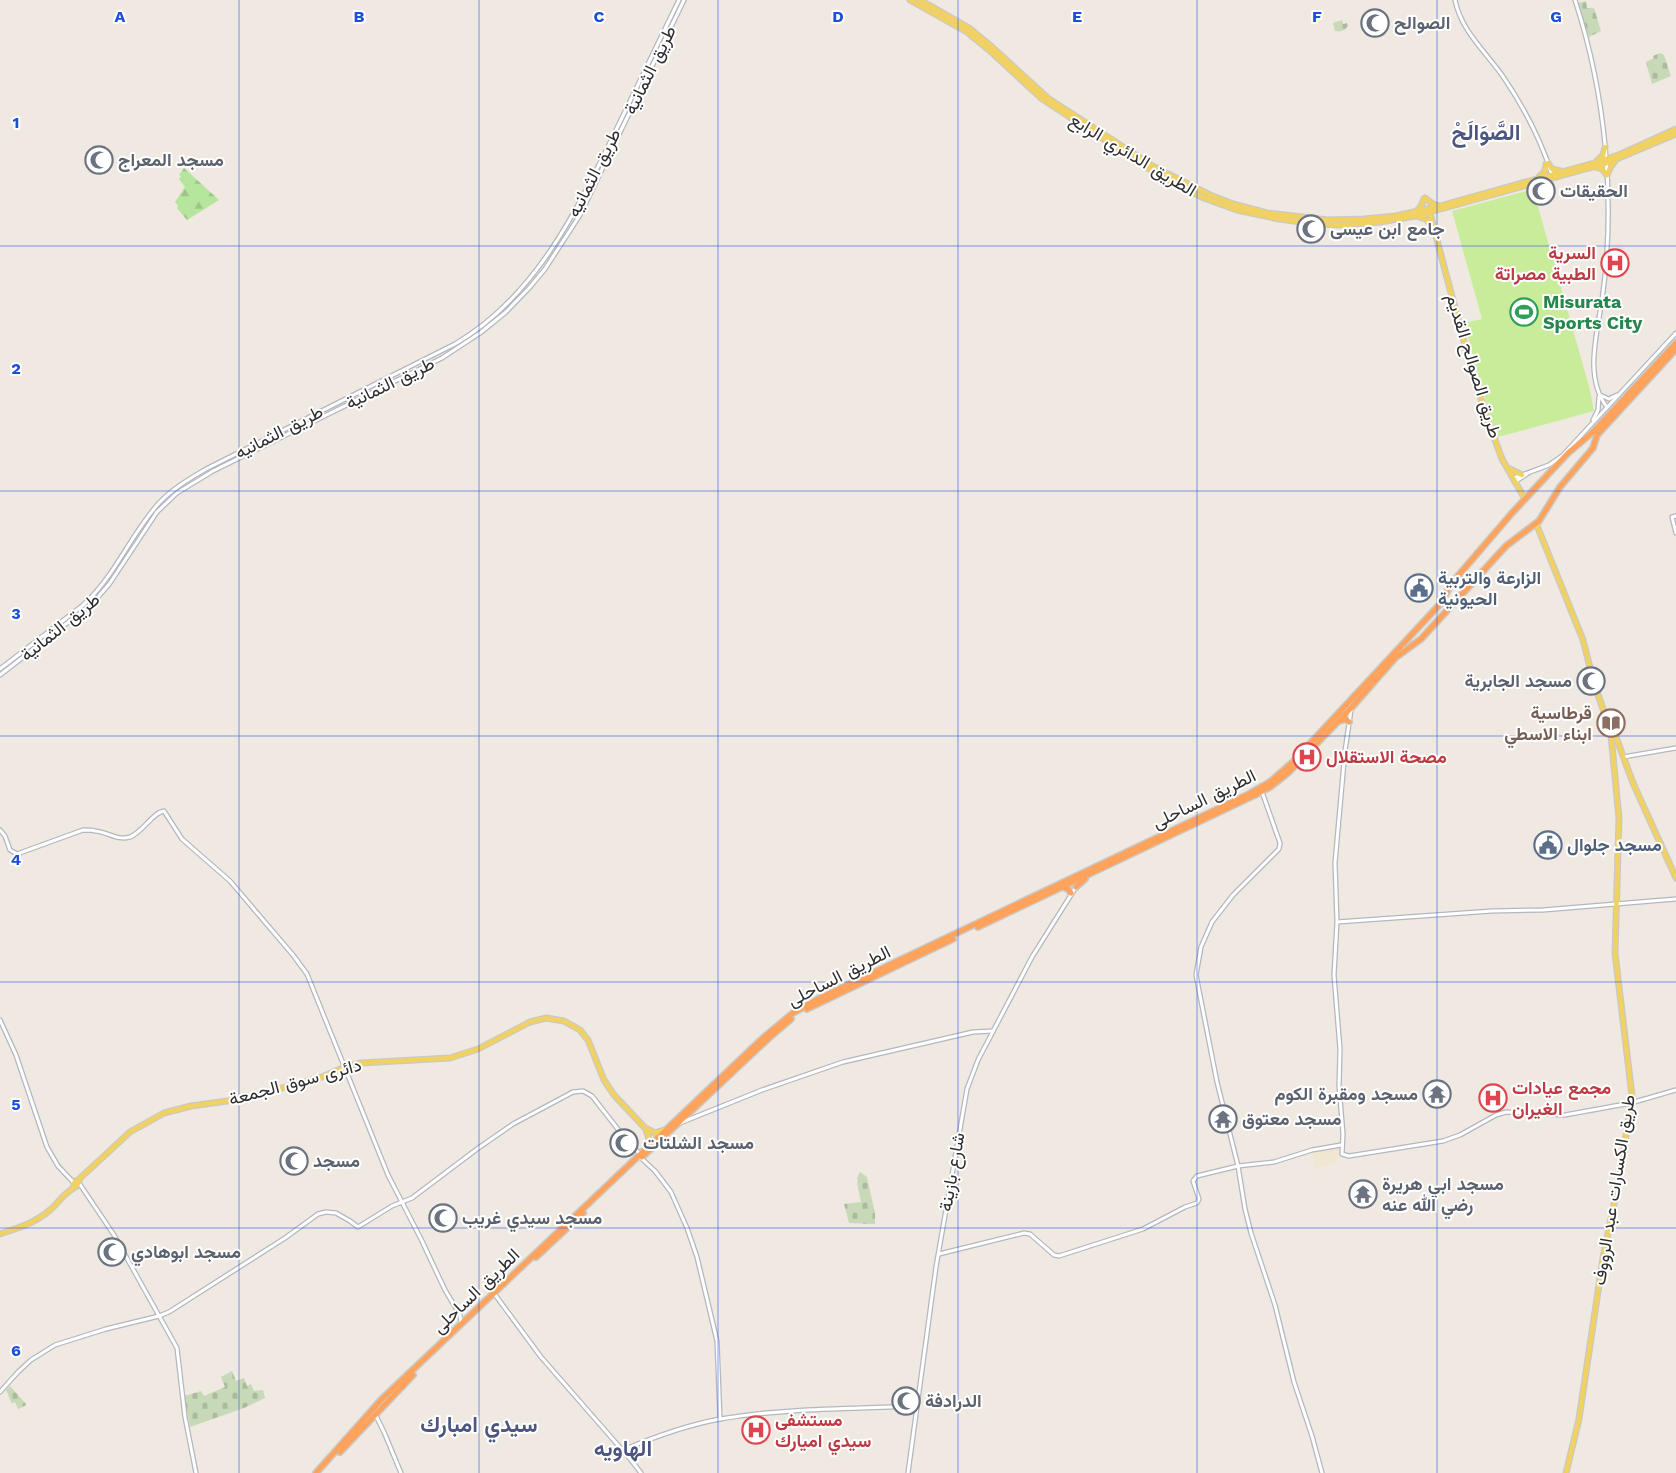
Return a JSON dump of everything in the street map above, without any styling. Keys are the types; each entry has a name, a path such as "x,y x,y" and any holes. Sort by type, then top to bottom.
{"highway":[{"path":"1595,433 1676,343"},
{"path":"1633,392 1676,349"},
{"name":"الطريق الساحلى","path":"640,1156 646,1148 763,1038 793,1013 820,998 1076,880 1249,794 1280,774 1353,699 1442,602 1451,584 1525,499 1568,453 1595,433"},
{"name":"الطريق الساحلى","path":"321,1473 415,1372 640,1156 787,1022 803,1011 1262,792 1289,772 1352,707 1395,658 1421,639 1506,546 1541,519 1560,487 1593,448 1595,433"},
{"path":"1336,723 1344,719 1349,722"},
{"path":"1062,888 1067,888 1070,895"},
{"name":"الطريق الساحلى","path":"316,1473 381,1400 461,1324 498,1294"}],"main road":[{"name":"الطريق الدائري الرابع","path":"910,0 967,32 989,50 1030,90 1047,103 1146,167 1180,184 1233,204 1267,213 1310,219 1364,219 1416,214 1594,165 1620,157 1676,134"},
{"name":"الطريق الدائري الرابع","path":"920,0 979,35 1049,98 1180,184"},
{"name":"الطريق الدائري الرابع","path":"1620,157 1676,129"},
{"path":"1605,147 1611,154 1620,157 1612,165 1608,175 1594,165 1601,158 1605,147"},
{"path":"1536,179 1543,173 1547,164 1555,170 1568,170"},
{"name":"الطريق الدائري الرابع","path":"1442,207 1536,179 1551,177 1568,170 1594,165"},
{"path":"1424,198 1442,207 1437,214 1433,227 1424,218 1416,214 1424,198"},
{"name":"طريق الصوالح القديم","path":"1428,211 1485,412 1502,459 1525,499"},
{"path":"1507,467 1516,473 1525,475 1520,483 1520,488"},
{"path":"1536,523 1583,640 1594,683 1610,725 1676,878"},
{"name":"طريق الكسارات عبد الرووف","path":"1566,1473 1578,1424 1605,1246 1619,1182 1632,1096 1616,962 1619,818 1610,725"},
{"name":"دائرى سوق الجمعة","path":"0,1234 34,1222 50,1210 119,1140 140,1125 159,1115 184,1108 242,1099 322,1077 345,1067 369,1062 450,1058 484,1047 536,1020 556,1019 573,1025 584,1034 592,1048 607,1086 645,1128"},
{"path":"645,1128 655,1133 665,1130"},
{"path":"645,1128 649,1139 646,1148"}],"street":[{"name":"طريق الثمانيه","path":"0,669 94,595 110,576 151,513 176,488 206,469 455,344 476,330 508,302 533,276 565,229 608,147 679,0"},
{"name":"طريق الثمانية","path":"0,675 93,603 110,583 152,518 176,493 213,471 442,358 480,334 511,306 544,269 580,215 684,0"},
{"path":"1455,0 1467,28 1520,102 1536,132 1551,177"},
{"path":"1575,0 1600,101 1608,175 1605,270 1594,362 1599,394 1598,410 1589,427"},
{"path":"1515,479 1558,460 1676,333"},
{"path":"1599,394 1608,399 1614,397 1625,388"},
{"path":"1599,394 1607,407"},
{"path":"1676,516 1672,517 1676,533"},
{"path":"1352,707 1335,854 1337,922 1334,975 1340,1050 1339,1091 1343,1134 1342,1154 1349,1156 1442,1140 1460,1135 1496,1114 1506,1112 1565,1115 1631,1103 1676,1090"},
{"path":"1623,757 1676,748"},
{"path":"1262,792 1280,843 1280,849 1232,895 1212,922 1202,943 1196,971 1198,992 1238,1166 1251,1233 1275,1305 1294,1382 1322,1473"},
{"path":"0,830 6,836 10,850 17,854 84,830 94,830 118,838 130,837 139,832 158,813 164,811 182,839 230,881 304,970 311,982 388,1175 401,1203 414,1224 445,1290 460,1315 461,1324"},
{"name":"شارع بازينة","path":"908,1473 938,1254 966,1089 993,1031 1038,946 1070,895 1076,880"},
{"path":"1337,922 1492,911 1543,910 1676,898"},
{"path":"0,1020 17,1057 47,1147 58,1166 78,1182 114,1235 178,1351 181,1388 196,1473"},
{"path":"677,1124 762,1090 850,1060 975,1032 993,1031"},
{"path":"0,1392 31,1360 55,1345 98,1331 159,1316 208,1288 318,1214 326,1212 336,1213 358,1227 392,1206 412,1198 509,1127 576,1091 583,1091 592,1096 640,1156 658,1174 671,1192 687,1228 697,1257 717,1341 720,1419"},
{"path":"938,1254 1022,1233 1030,1234 1055,1255 1070,1252 1143,1229 1185,1207 1197,1203 1199,1199 1194,1182 1195,1178 1238,1166 1274,1162 1312,1150 1341,1145"},
{"path":"498,1294 541,1357 641,1473"},
{"path":"460,1315 469,1317"},
{"path":"623,1450 676,1431 720,1419 811,1411 917,1406"},
{"path":"374,1414 384,1432 401,1473"}],"shaded area":[{"name":"السرية الطبية مصراتة","path":"1619,242 1630,256 1610,271 1611,250"},
{"name":"مجمع عيادات الغيران","path":"1500,1090 1502,1102 1487,1108 1484,1094"},
{"path":"1340,1145 1338,1161 1315,1169 1312,1150"},
{"name":"مستشفى سيدي اميارك","path":"763,1419 765,1439 748,1441 747,1421"}],"green space":[{"path":"1586,1 1587,8 1594,8 1601,31 1589,37 1578,3"},
{"path":"1342,20 1343,24 1347,23 1348,26 1342,31 1335,31 1333,23"},
{"path":"1660,53 1664,55 1671,76 1652,84 1646,62"},
{"path":"184,168 219,200 187,220 177,208 178,206 175,202 185,187 179,179 181,176 179,175"},
{"name":"Misurata Sports City","path":"1533,189 1590,390 1594,411 1498,437 1490,416 1464,323 1482,319 1452,211"},
{"path":"860,1172 867,1177 875,1213 875,1224 849,1223 844,1204 861,1202 857,1183"},
{"path":"232,1371 236,1381 244,1378 247,1386 251,1384 254,1391 263,1390 265,1398 244,1408 190,1427 184,1396 201,1391 204,1396 225,1387 221,1377"},
{"path":"10,1386 26,1404 25,1406 18,1409 15,1402 12,1404 6,1390"}],"place":[{"name":"الصوالح","path":"1375,23"},
{"name":"مسجد المعراج","path":"99,160"},
{"name":"الحقيقات","path":"1541,191"},
{"name":"جامع ابن عيسى","path":"1311,229"},
{"name":"السرية الطبية مصراتة","path":"1615,263"},
{"name":"Misurata Sports City","path":"1524,312"},
{"name":"الزارعة والتربية الحيونية","path":"1419,588"},
{"name":"مسجد الجابرية","path":"1591,681"},
{"name":"قرطاسية ابناء الاسطي","path":"1611,723"},
{"name":"مصحة الاستقلال","path":"1307,757"},
{"name":"مسجد جلوال","path":"1548,845"},
{"name":"مسجد ومقبرة الكوم","path":"1437,1094"},
{"name":"مجمع عيادات الغيران","path":"1493,1098"},
{"name":"مسجد معتوق","path":"1223,1119"},
{"name":"مسجد الشلتات","path":"624,1143"},
{"name":"مسجد","path":"294,1161"},
{"name":"مسجد ابي هريرة رضي الله عنه","path":"1363,1194"},
{"name":"مسجد سيدي غريب","path":"443,1218"},
{"name":"مسجد ابوهادي","path":"112,1252"},
{"name":"الدرادفة","path":"906,1401"},
{"name":"مستشفى سيدي اميارك","path":"756,1430"}],"district":[{"name":"الصَّوَالَحْ","path":"1486,132"},
{"name":"سيدي امبارك","path":"479,1424"},
{"name":"الهاويه","path":"623,1448"}]}
